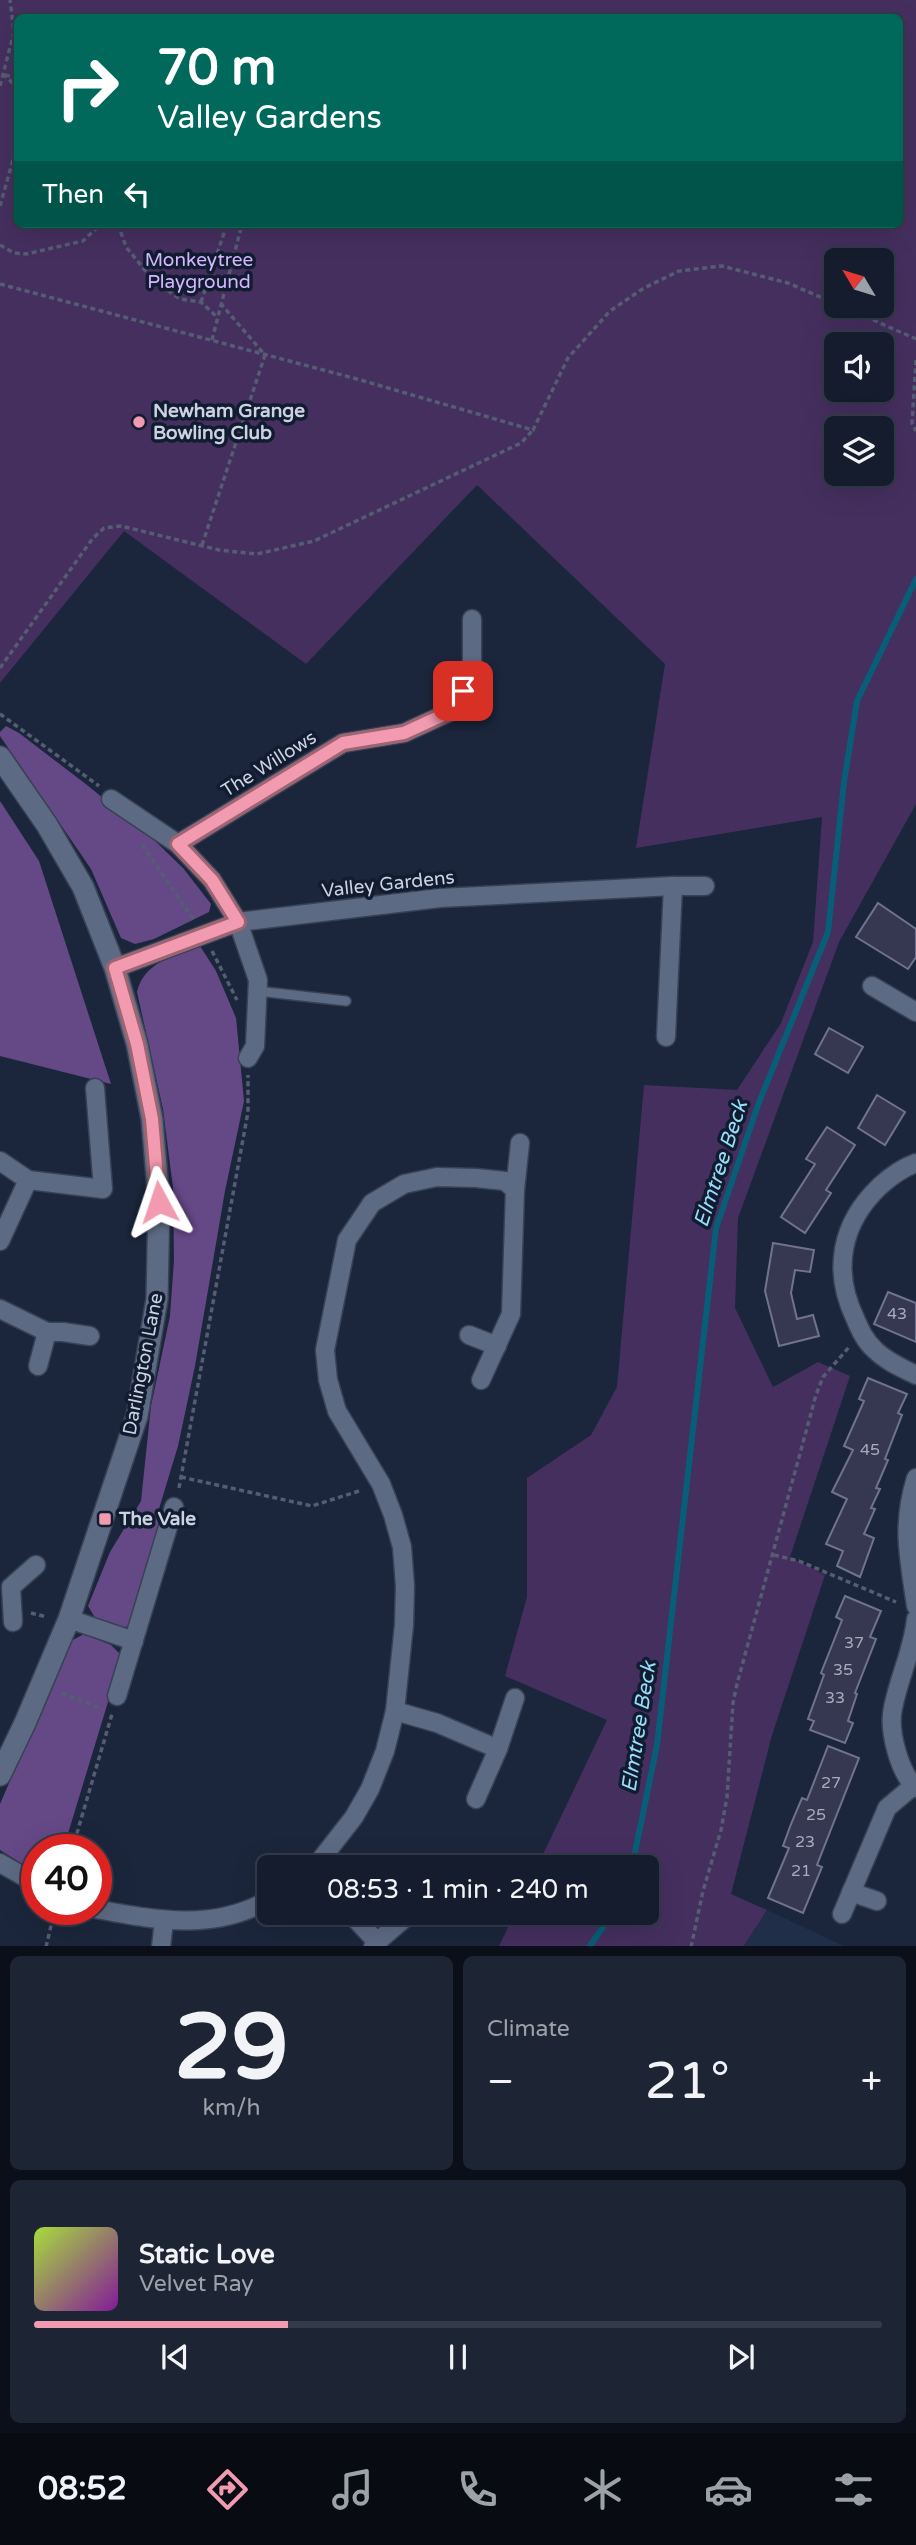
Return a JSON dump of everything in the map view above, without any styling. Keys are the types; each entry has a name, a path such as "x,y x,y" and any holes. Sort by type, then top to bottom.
{"street":[{"name":"The Willows","path":"178,844 343,743 404,733 454,710 472,673 472,619"},
{"name":"Darlington Lane","path":"0,757 47,825 83,887 115,968 137,1044 152,1119 159,1202 157,1299 137,1416 69,1619 0,1775"},
{"path":"111,799 178,844 212,880 238,922 258,980 255,1046 248,1058"},
{"path":"666,1037 673,886"},
{"name":"Valley Gardens","path":"115,968 238,922 440,898 705,886"},
{"path":"872,986 916,1012"},
{"path":"0,1161 28,1180 103,1189 95,1088"},
{"path":"481,1380 511,1314 520,1143"},
{"path":"916,1163 890,1177 870,1195 852,1221 842,1252 842,1285 862,1334 875,1350 891,1363 916,1375"},
{"path":"324,1855 354,1817 370,1789 385,1751 395,1711 401,1667 405,1586 402,1547 393,1515 381,1484 337,1411 328,1380 325,1350 347,1240 372,1203 404,1184 438,1177 476,1178 505,1181 516,1191"},
{"path":"0,1241 28,1180"},
{"path":"0,1309 47,1332 90,1336"},
{"path":"38,1366 47,1332"},
{"path":"469,1335 497,1346"},
{"path":"909,1605 906,1534 909,1501 916,1478"},
{"path":"115,1705 174,1507"},
{"path":"13,1622 6,1585 36,1566"},
{"path":"69,1619 134,1641"},
{"path":"842,1914 887,1808 914,1787 896,1756 892,1710 914,1641 916,1619"},
{"path":"476,1799 498,1749 515,1698"},
{"path":"395,1711 437,1723 498,1749"},
{"path":"0,1863 21,1875"},
{"path":"851,1892 877,1901"},
{"path":"112,1912 164,1921 195,1921 227,1916 257,1904"},
{"path":"161,1946 164,1921"},
{"path":"360,1925 375,1944 397,1925"}],"lane":[{"path":"257,991 346,1001"}],"path":[{"path":"0,86 13,32 10,0"},
{"path":"3,74 14,77"},
{"path":"3,74 14,84"},
{"path":"0,206 14,156"},
{"path":"0,245 14,253 26,254 83,241 97,228"},
{"path":"120,228 127,247 153,280 180,299 201,302 218,318"},
{"path":"201,302 226,228"},
{"path":"212,340 241,228"},
{"path":"0,668 93,538 104,528 121,526 202,546 257,554 314,541 521,443 533,430 568,358 610,311 644,288 679,271 722,266 788,283 824,299"},
{"path":"0,284 533,430"},
{"path":"221,304 265,355"},
{"path":"869,318 916,339"},
{"path":"202,546 265,355"},
{"path":"916,360 912,423 916,431"},
{"path":"0,713 99,785 111,799"},
{"path":"138,839 203,936 240,1006"},
{"path":"174,1507 248,1112 248,1058"},
{"path":"691,1946 727,1797 733,1703 823,1377 831,1365 862,1334"},
{"path":"181,1477 312,1506 381,1484"},
{"path":"774,1555 799,1561 909,1605"},
{"path":"62,1693 115,1705 77,1834"},
{"path":"46,1946 51,1925"}],"shaded area":[{"path":"6,726 87,785 154,840 183,868 211,904 209,912 154,939 135,944 121,938 91,869 0,736"},
{"path":"0,801 39,861 111,1084 0,1056"},
{"path":"200,946 216,971 236,1018 244,1101 225,1191 195,1366 178,1446 158,1512 161,1523 131,1624 122,1629 97,1621 88,1606 110,1552 141,1501 151,1406 170,1316 174,1260 173,1188 163,1109 137,992 146,974 153,967 170,957"},
{"path":"84,1634 111,1645 122,1656 68,1834 21,1834 21,1863 0,1850 0,1804 71,1641"},
{"path":"767,1910 844,1946 745,1946"}],"green space":[{"name":"Monkeytree Playground","path":"0,0 916,0 916,804 839,942 738,1218 735,1308 773,1387 818,1362 850,1376 790,1557 825,1575 772,1735 731,1894 767,1910 744,1946 499,1946 509,1925 659,1925 659,1855 543,1855 607,1720 505,1676 527,1597 527,1478 591,1435 617,1387 644,1085 737,1090 781,1023 813,942 822,817 636,848 665,664 477,485 306,664 124,531 0,683"}],"building":[{"path":"878,903 916,929 916,957 908,969 856,937"},
{"path":"829,1028 863,1047 848,1073 815,1054"},
{"path":"877,1095 905,1112 885,1145 858,1128"},
{"path":"827,1127 855,1145 826,1190 831,1193 805,1233 781,1217 815,1164 806,1159"},
{"path":"773,1243 814,1250 810,1272 795,1270 791,1293 797,1319 813,1315 819,1336 779,1346 765,1291"},
{"path":"888,1292 916,1303 916,1342 874,1324"},
{"path":"868,1378 907,1394 898,1413 902,1415 885,1459 888,1460 876,1488 880,1489 871,1508 875,1509 864,1534 874,1538 860,1577 837,1566 843,1551 826,1544 847,1499 832,1492 853,1450 844,1446 864,1401 859,1399"},
{"path":"845,1596 881,1611 870,1637 876,1639 855,1693 857,1694 848,1721 853,1723 845,1743 810,1730 814,1721 808,1719 824,1675 821,1673 842,1620 836,1617"},
{"path":"828,1746 859,1758 817,1865 822,1867 803,1913 768,1898 789,1848 783,1846 791,1824 802,1798 807,1800"}],"waterway":[{"name":"Elmtree Beck","path":"634,1855 657,1745 716,1228 758,1105 828,932 844,782 857,701 916,579"},
{"name":"Elmtree Beck","path":"590,1946 605,1925"}],"place":[{"name":"Newham Grange Bowling Club","path":"139,422"},
{"name":"The Vale","path":"105,1519"}],"route":[{"path":"159,1202 152,1119 137,1044 115,968 238,922 212,880 178,844 343,743 404,733 454,710 463,691"}]}
